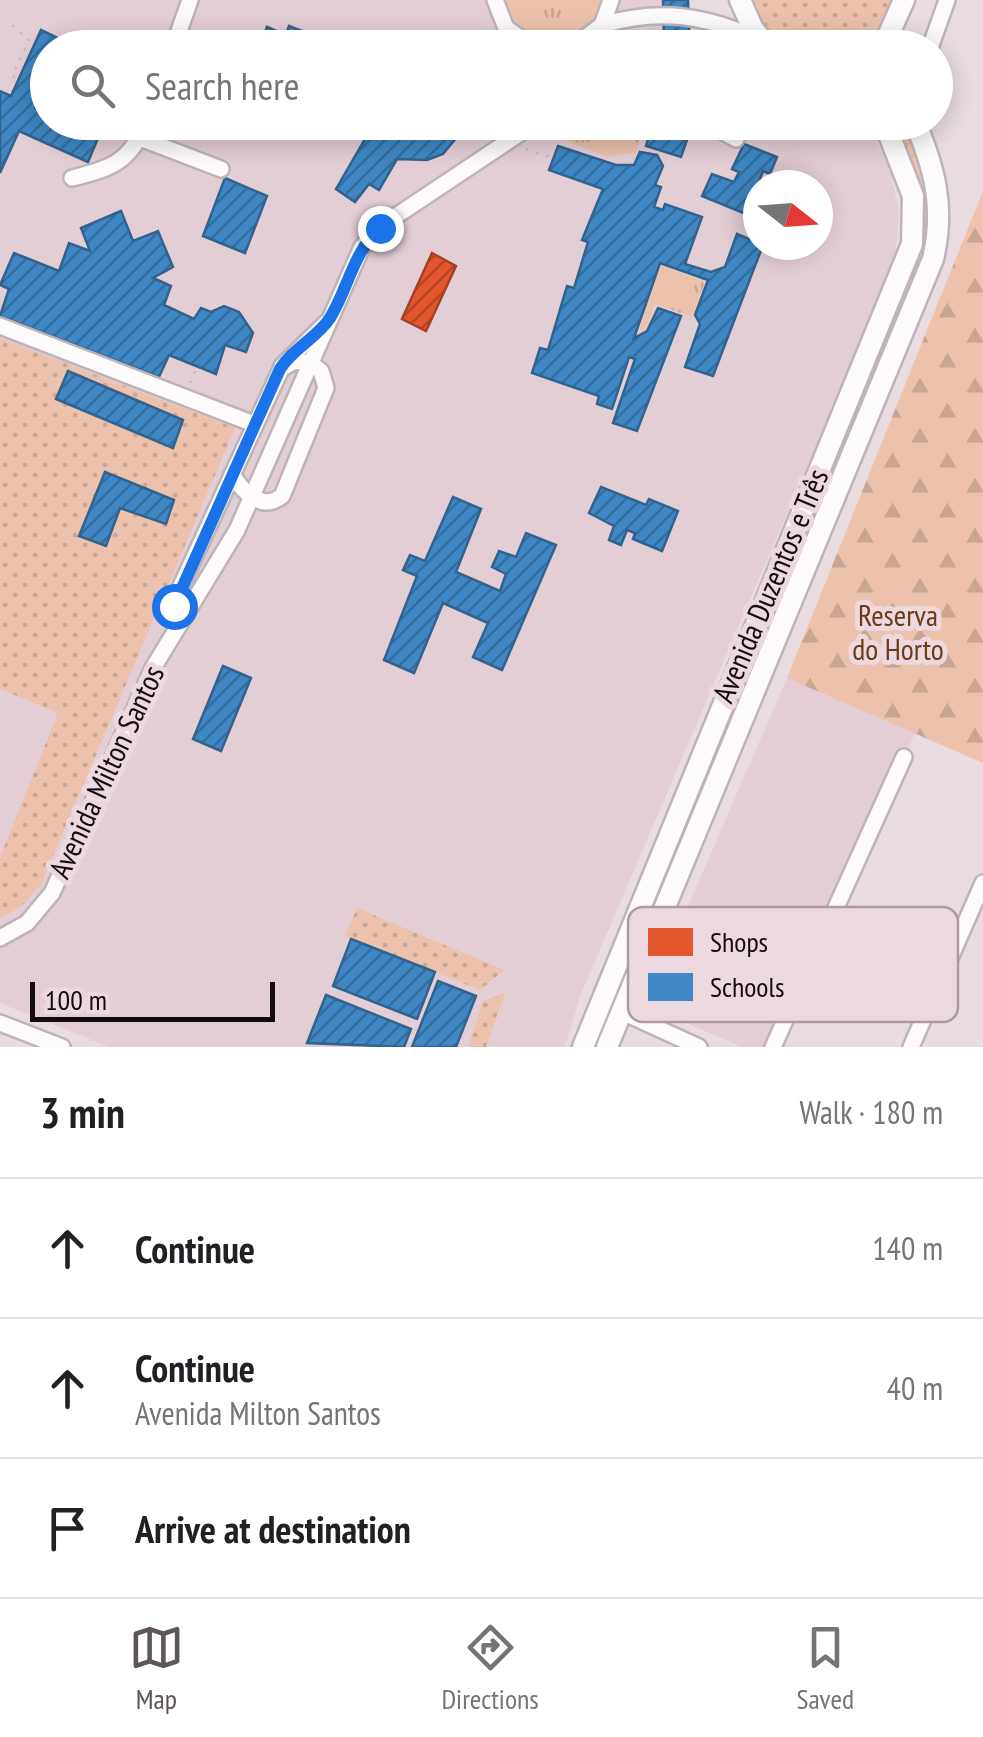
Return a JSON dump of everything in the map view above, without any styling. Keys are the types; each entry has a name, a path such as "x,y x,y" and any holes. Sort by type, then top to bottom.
{"main road":[{"path":"740,0 757,30"},
{"path":"891,30 904,1"},
{"path":"901,30 904,1"},
{"name":"Avenida Duzentos e Três","path":"640,907 912,244 913,196 891,140"},
{"name":"Avenida Duzentos e Três","path":"663,907 934,259 940,212 936,177 922,140"},
{"name":"Avenida Duzentos e Três","path":"583,1047 628,937"},
{"name":"Avenida Duzentos e Três","path":"607,1047 628,992"}],"street":[{"path":"179,30 190,0"},
{"path":"480,0 496,5 515,30"},
{"path":"597,30 612,0"},
{"path":"936,30 947,0"},
{"path":"602,25 668,14 716,21 735,30"},
{"path":"72,178 122,162 136,140"},
{"path":"162,140 221,170"},
{"name":"Avenida Milton Santos","path":"491,156 504,140"},
{"name":"Avenida Milton Santos","path":"0,938 27,924 52,893 154,668 253,498 355,259 371,236 513,140"},
{"path":"930,140 936,177"},
{"path":"178,626 175,599 280,369 289,355 329,320"},
{"path":"0,326 254,424"},
{"path":"232,474 253,498 272,502 285,490 326,388 321,372 311,362 295,361 280,369"},
{"path":"836,907 904,757"},
{"path":"958,941 983,884"},
{"path":"620,1011 628,1015"},
{"path":"644,1022 699,1047"},
{"path":"772,1047 783,1022"},
{"path":"911,1047 922,1022"},
{"path":"0,1023 62,1047"}],"path":[{"path":"12,25 28,40 12,76 19,79"},
{"path":"525,149 554,158"}],"shaded area":[{"path":"0,0 687,0 690,30 30,30 30,140 876,140 890,169 899,212 895,261 581,994 565,1047 110,1047 0,1003"},
{"path":"787,678 915,733 840,907 688,907"},
{"path":"684,1022 790,1022 779,1047 742,1047"}],"green space":[{"path":"506,0 604,0 597,17 585,30 525,30 513,17"},
{"path":"750,0 892,0 879,30 764,30"},
{"path":"563,140 640,140 636,152 609,157"},
{"path":"905,140 909,140 928,199 924,254 656,907 650,907 920,254 924,201"},
{"name":"Reserva do Horto","path":"983,191 983,763 787,678"},
{"path":"661,265 705,282 692,317 655,304 646,329 638,334"},
{"path":"0,338 235,428 41,884 24,904 0,919 0,857 58,713 0,689"},
{"path":"357,908 504,970 480,990 345,936"},
{"path":"628,960 628,974 598,1047 592,1047"},
{"path":"505,993 486,1047 468,1047 483,1001"}],"building: Shops":[{"path":"432,253 456,266 426,331 402,319"}],"building: Schools":[{"path":"663,0 688,0 689,30 664,30"},
{"path":"30,54 30,136 19,131 0,173 0,91 11,96"},
{"path":"39,140 97,140 88,162"},
{"path":"364,140 455,140 443,154 427,160 397,159 379,190 369,184 355,202 336,189"},
{"path":"648,140 687,140 681,157 646,146"},
{"path":"744,144 777,157 772,170 743,170 743,213 702,196 712,174 734,182 739,172 732,169"},
{"path":"558,146 616,165 634,165 640,152 657,155 663,166 655,185 661,187 654,207 663,210 665,204 702,217 685,264 711,272 725,267 737,234 743,237 743,260 757,260 713,376 685,367 700,324 695,315 708,280 660,263 634,338 647,331 658,308 681,316 637,431 613,423 635,359 629,357 612,409 597,404 599,396 532,373 540,348 548,350 567,286 574,288 588,242 582,240 603,189 549,170"},
{"path":"225,178 267,196 245,253 203,236"},
{"path":"121,211 133,241 158,231 173,267 153,278 171,286 164,305 194,319 201,308 211,312 224,306 239,312 253,333 246,352 225,345 216,374 169,355 159,377 0,316 9,289 0,285 14,253 59,271 69,243 90,251 81,228"},
{"path":"68,371 183,420 173,448 56,399"},
{"path":"105,472 174,500 166,524 120,508 106,546 79,536"},
{"path":"601,487 646,505 649,499 678,511 662,551 633,539 635,533 627,530 621,545 609,540 614,526 589,513"},
{"path":"453,497 481,509 456,572 500,591 506,574 492,567 499,551 516,557 526,533 556,545 502,670 473,657 488,623 443,603 414,673 384,660 417,576 403,570 410,555 425,561"},
{"path":"223,666 251,678 221,751 193,739"},
{"path":"351,939 435,972 417,1019 333,986"},
{"path":"438,981 476,996 456,1047 412,1047"},
{"path":"326,995 411,1029 404,1047 307,1043"}],"route":[{"path":"174,606 280,369 289,355 329,320 355,259 380,228"}]}
